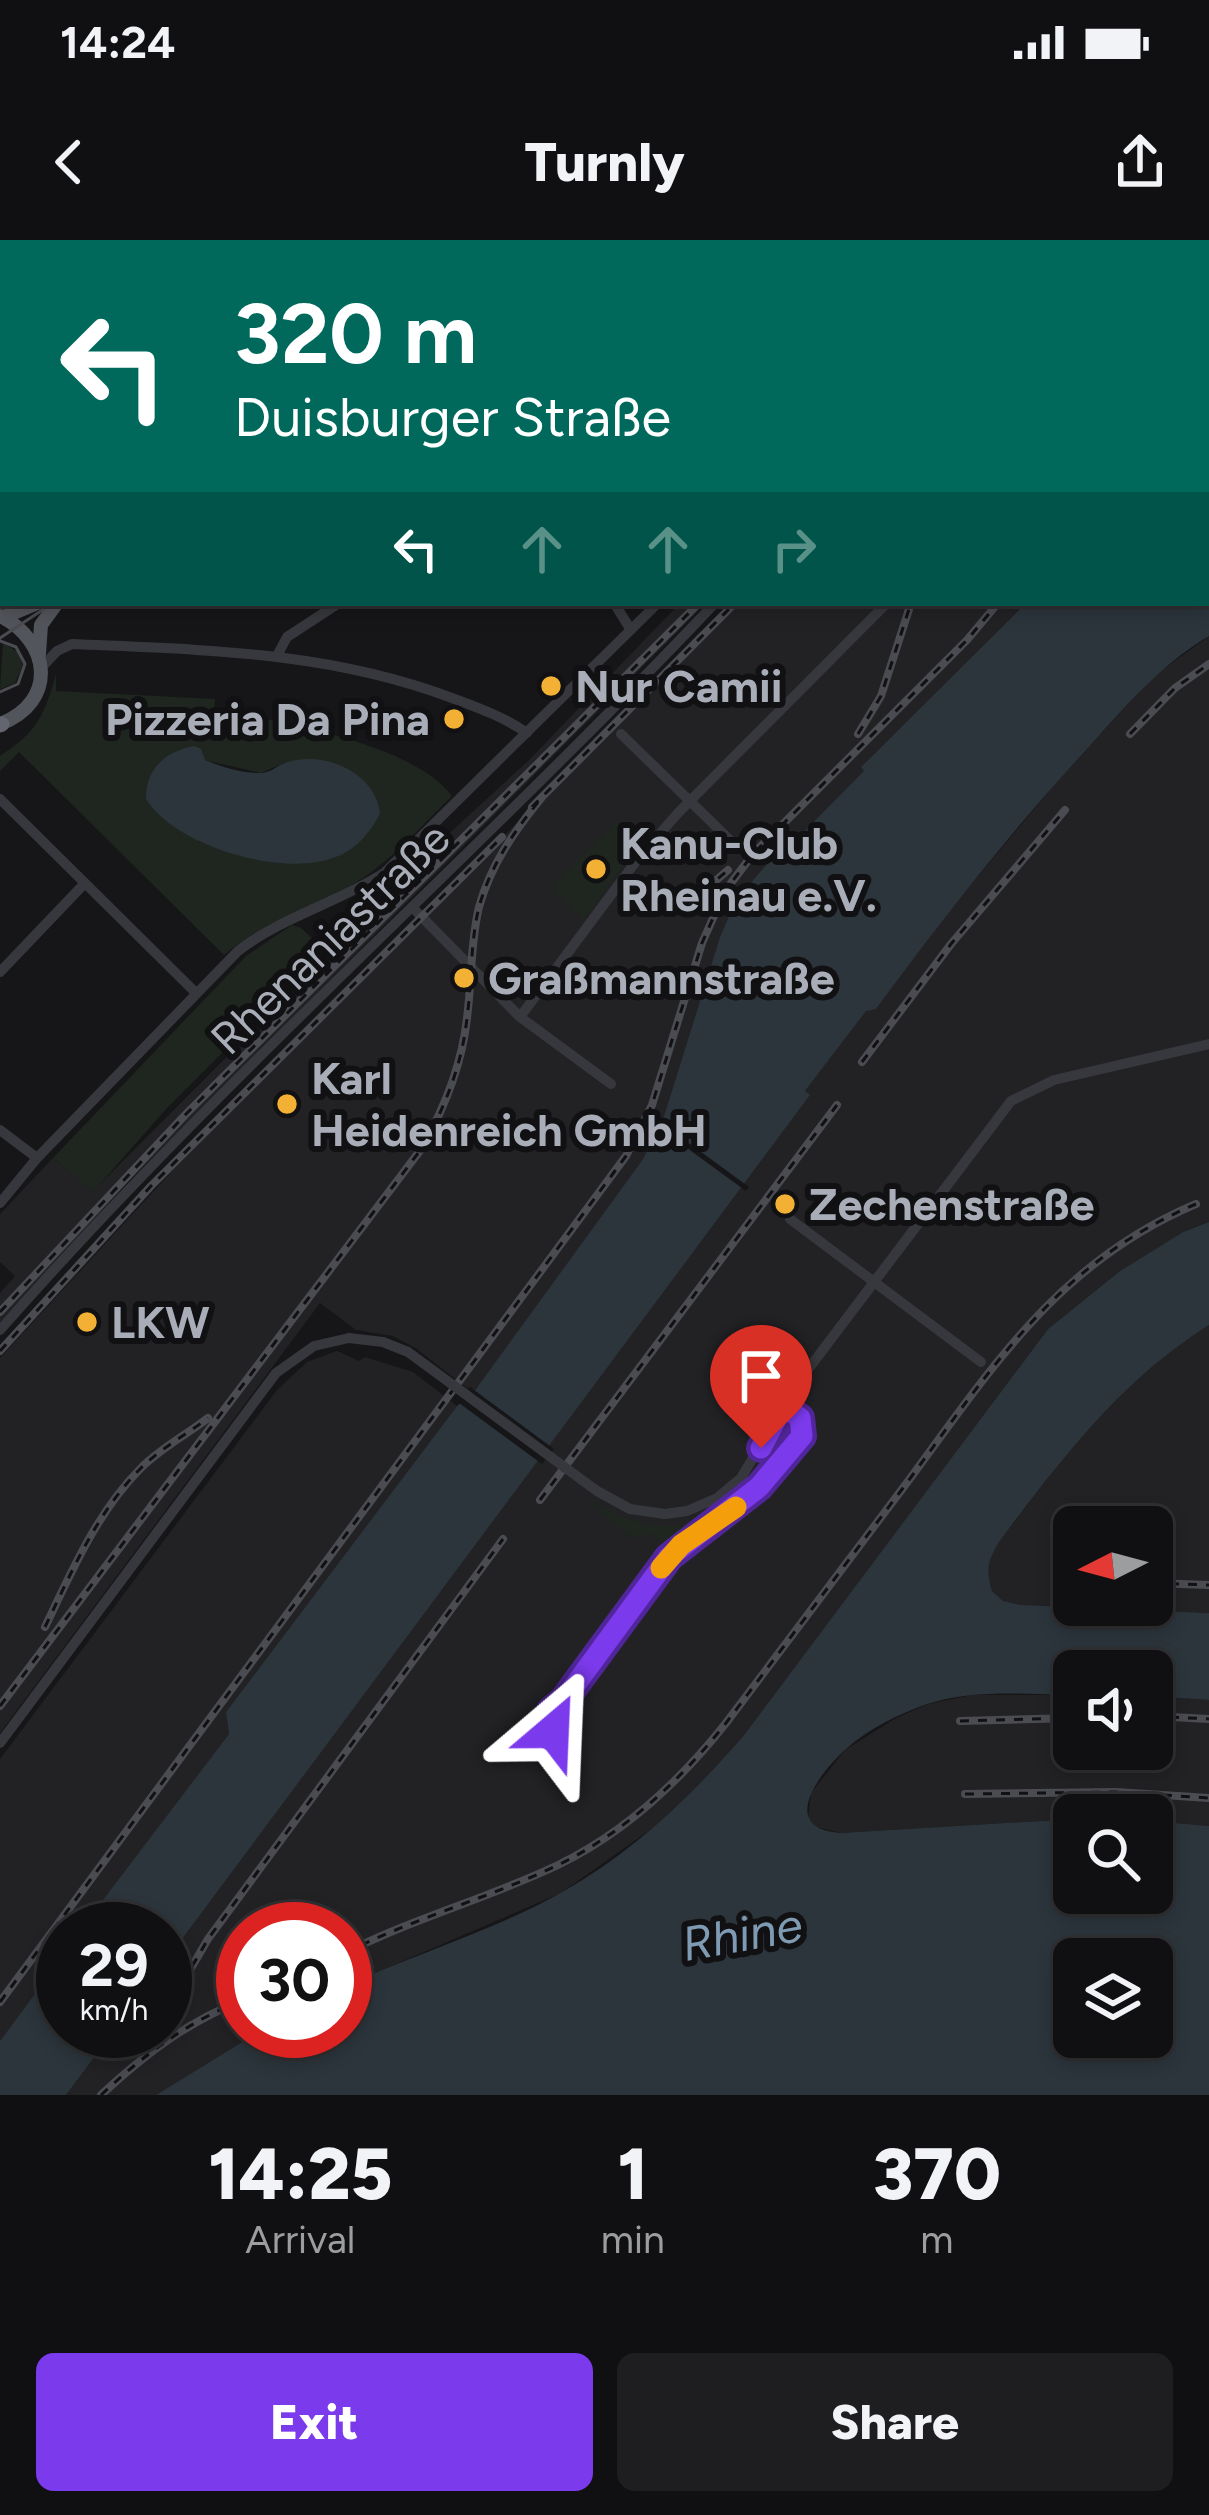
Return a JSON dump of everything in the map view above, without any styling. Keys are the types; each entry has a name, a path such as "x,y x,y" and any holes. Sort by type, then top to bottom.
{"main road":[{"path":"1,724 30,706 37,694 41,625 55,606"},
{"path":"1,616 27,637 40,661"}],"street":[{"path":"278,654 286,637 334,606"},
{"path":"616,606 631,630"},
{"path":"0,1203 195,992 251,941 384,873 655,606"},
{"name":"Rhenaniastraße","path":"0,1330 151,1166 625,700 712,606"},
{"path":"520,1017 640,856 884,606"},
{"path":"40,661 72,644 278,654 430,690 487,711 527,733"},
{"path":"621,734 736,845"},
{"path":"0,799 195,992"},
{"path":"0,972 85,883"},
{"path":"413,908 520,1017 611,1084"},
{"path":"0,1743 276,1373 314,1346 349,1338 372,1339 409,1352 596,1491 630,1509 675,1513 698,1508 722,1495 753,1463 783,1406 873,1281 1018,1096 1054,1080 1209,1044"},
{"path":"0,1130 37,1158"},
{"path":"790,1220 981,1362"},
{"path":"564,1700 669,1557 759,1487 802,1436 800,1418 783,1406"}],"shaded area":[{"path":"677,606 703,606 131,1179 0,1322 0,1293 15,1276 0,1262 0,1214 53,1158 93,1191 454,829 530,759"},
{"path":"726,606 1023,606 736,900 664,1116 643,1159 473,1393 417,1349 393,1336 356,1330 320,1303 0,1733 0,1358 174,1169"},
{"path":"1209,636 1209,1222 1183,1232 1120,1271 1048,1329 744,1735 702,1784 654,1827 561,1893 372,1974 372,1902 216,1902 216,2058 156,2095 66,2095 94,2058 192,2058 192,1926 809,1096 805,1091 866,1010 876,1009 937,925 1062,776 1154,676"},
{"path":"3,643 18,652 23,665 15,683 0,689"},
{"path":"56,674 56,691 215,699 214,714 231,722 236,713 353,741 412,764 452,796 369,874 255,933 224,955 19,752 0,771 0,756 31,731 43,712","holes":["204,760 261,773 284,763 334,858 282,861 198,841"]},
{"name":"Kanu-Club Rheinau e.V.","path":"617,822 639,845 584,919 552,887"},
{"path":"292,925 325,950 166,1109 93,1192 53,1158 246,956"},
{"path":"1209,1325 1209,1613 1173,1612 1173,1506 1053,1506 1053,1607 1003,1601 992,1591 988,1578 991,1553 1088,1426 1165,1352"},
{"path":"337,1351 359,1361 365,1357 413,1372 457,1406 226,1712 229,1734 103,1902 36,1902 36,1992 0,2041 0,1759 277,1390 307,1362"},
{"path":"784,1424 790,1424 791,1440 786,1439 754,1484 679,1540 674,1536 666,1545 648,1532 633,1538 589,1503 655,1525 683,1525 707,1516 749,1480"},
{"path":"973,1695 1053,1695 1053,1770 1173,1770 1173,1697 1209,1700 1209,1826 1173,1823 1173,1794 1053,1794 1053,1820 841,1833 816,1827 808,1819 811,1793 845,1750 928,1704"}],"water":[{"path":"1023,606 1209,606 1209,636 1159,673 1115,718 1004,844 876,1009 866,1011 805,1091 810,1095 192,1926 192,1902 101,1902 229,1734 226,1712 457,1406 473,1393 643,1159 664,1116 736,900 772,858 776,860 864,771 861,767"},
{"path":"194,746 201,749 205,760 246,772 264,773 300,759 331,762 359,776 377,799 380,814 361,841 333,858 286,863 231,853 180,831 146,799 149,779 159,764"},
{"name":"Rhine","path":"1209,1222 1209,1325 1121,1395 1048,1478 991,1557 992,1591 1003,1601 1053,1606 1053,1626 1173,1626 1173,1611 1209,1613 1209,1700 1173,1697 1173,1650 1053,1650 1053,1694 945,1699 884,1723 846,1749 825,1772 809,1798 807,1811 811,1822 841,1833 1053,1820 1053,1914 1173,1914 1173,1823 1209,1826 1209,2095 156,2095 216,2058 372,2058 372,1975 538,1905 638,1840 683,1801 744,1735 1048,1329 1120,1271 1183,1232"},
{"path":"36,1992 36,2058 94,2058 66,2095 0,2095 0,2041"}],"pier":[{"path":"656,1119 749,1187 746,1191 654,1124"},
{"path":"470,1387 554,1449 542,1464 455,1400"}],"tram line":[{"path":"0,638 48,606"},
{"path":"0,641 16,647 25,664 18,684 0,692"}],"railway":[{"path":"0,1312 187,1113 696,606"},
{"path":"532,807 732,606"},
{"path":"858,734 881,696 910,606"},
{"path":"0,2002 626,1156 652,1105 702,943 725,891 753,854 995,606"},
{"path":"1130,734 1175,688 1209,664"},
{"path":"0,1706 422,1148 457,1069 484,891 505,848 543,796"},
{"path":"862,1062 951,944 1065,810"},
{"path":"0,1351 151,1186 502,837"},
{"path":"691,902 728,870"},
{"path":"540,1500 837,1105"},
{"path":"372,1941 558,1865 606,1837 650,1803 726,1723 1030,1324 1103,1257 1196,1204"},
{"path":"45,1627 87,1543 125,1485 157,1454 208,1418"},
{"path":"192,1967 503,1539"},
{"path":"1173,1584 1209,1585"},
{"path":"1173,1717 1209,1719"},
{"path":"960,1721 1053,1719"},
{"path":"965,1794 1116,1792 1209,1798"},
{"path":"101,2095 168,2040 216,2012"}],"slow traffic":[{"path":"661,1568 681,1545 736,1507"}],"place":[{"name":"Nur Camii","path":"551,686"},
{"name":"Pizzeria Da Pina","path":"454,719"},
{"name":"Kanu-Club Rheinau e.V.","path":"596,869"},
{"name":"Graßmannstraße","path":"464,978"},
{"name":"Karl Heidenreich GmbH","path":"287,1104"},
{"name":"Zechenstraße","path":"785,1204"},
{"name":"LKW","path":"87,1322"}],"route":[{"path":"553,1731 548,1726 551,1711 564,1700 669,1557 759,1487 802,1436 800,1418 783,1406 761,1448"}]}
